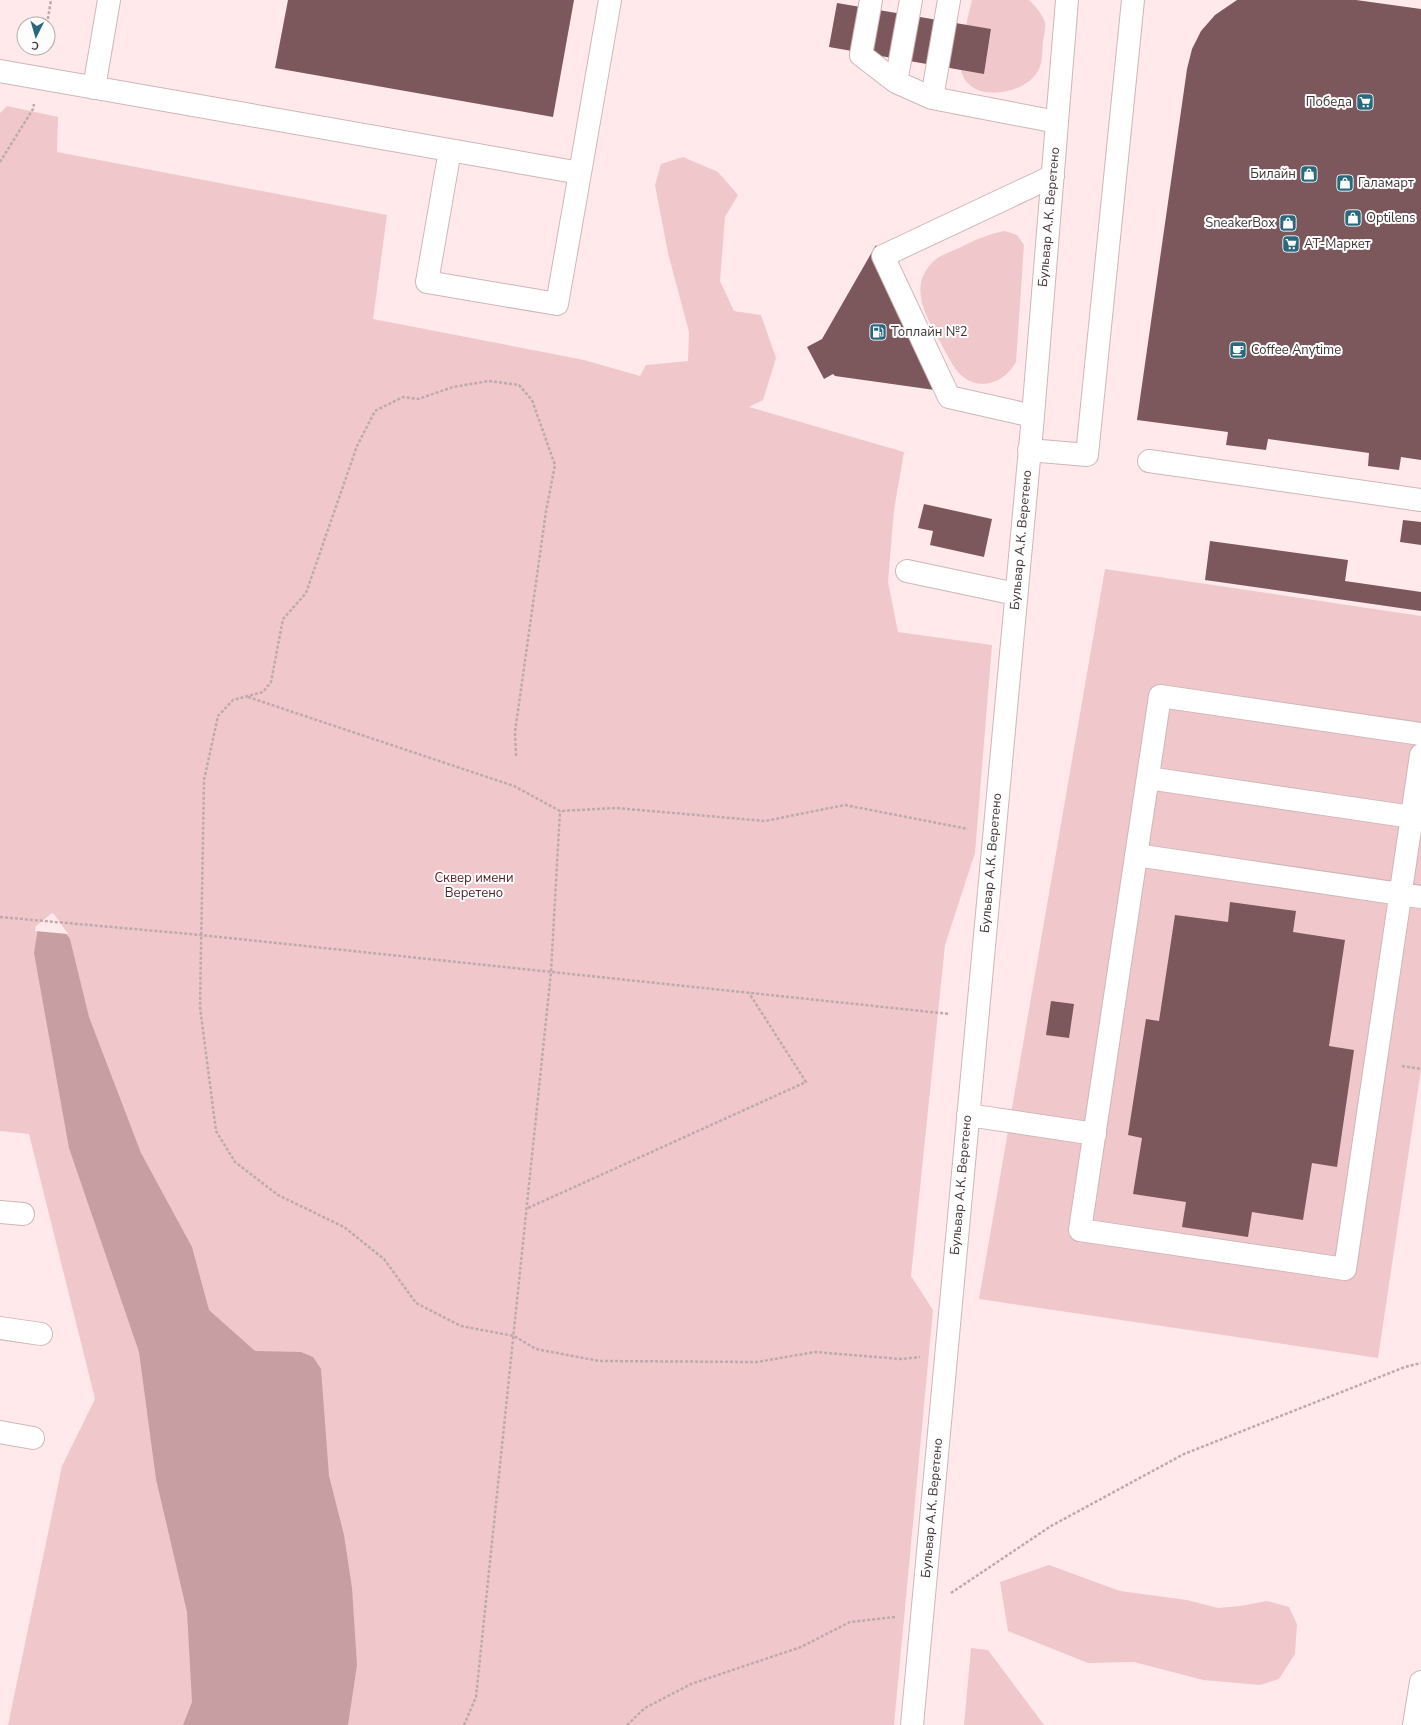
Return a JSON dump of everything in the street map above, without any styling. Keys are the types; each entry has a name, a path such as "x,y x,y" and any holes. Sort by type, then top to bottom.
{"street":[{"path":"94,88 109,0"},
{"path":"450,150 427,282 557,304 610,0"},
{"path":"871,0 861,55 896,82 932,98 1057,122"},
{"path":"896,82 910,0"},
{"path":"932,98 949,0"},
{"name":"Бульвар А.К. Веретено","path":"912,1725 1029,450 1067,0"},
{"path":"1029,450 1087,455 1133,0"},
{"path":"0,72 580,173"},
{"path":"1032,416 949,397 883,256 1053,176"},
{"path":"1149,461 1421,500"},
{"path":"907,571 1016,594"},
{"path":"1421,734 1160,696 1080,1230 1344,1269 1411,895 1412,817 1421,755"},
{"path":"1148,778 1412,817"},
{"path":"1136,855 1411,895"},
{"path":"968,1115 1095,1134"},
{"path":"0,1212 23,1214"},
{"path":"0,1328 41,1334"},
{"path":"0,1432 33,1438"},
{"path":"1414,1725 1421,1682"}],"path":[{"path":"48,16 51,0"},
{"path":"0,162 33,109 38,78"},
{"path":"516,756 515,732 546,511 555,465 532,400 519,385 489,381 453,387 418,399 404,397 375,411 357,446 306,593 283,619 271,682 263,692 233,700 218,716 204,780 200,1007 216,1131 235,1162 278,1195 344,1227 384,1259 416,1303 462,1326 514,1336 536,1349 599,1361 758,1362 815,1352 902,1359 946,1354"},
{"path":"247,697 514,786 560,811 616,808 765,821 845,806 994,834"},
{"path":"464,1725 476,1697 514,1336 551,972 560,811"},
{"path":"0,917 201,935 977,1017"},
{"path":"527,1208 806,1082 749,993"},
{"path":"627,1725 645,1708 691,1684 801,1647 850,1622 922,1614 1051,1526 1184,1454 1421,1363"}],"green space":[{"path":"972,0 1029,0 1036,7 1045,22 1045,32 1041,64 1031,80 1009,91 997,93 985,92 974,88 966,81 961,70 984,73 991,30 966,25"},
{"name":"Сквер имени Веретено","path":"7,106 58,117 57,152 387,215 373,319 584,360 640,376 646,365 688,361 689,332 668,253 655,185 661,164 683,157 718,172 738,195 725,217 720,281 734,311 761,315 776,358 763,400 749,407 904,452 894,510 888,582 898,632 992,645 975,853 945,945 911,1276 933,1310 894,1725 8,1725 62,1466 95,1399 29,1134 0,1131 0,113"},
{"path":"1005,231 1017,235 1024,245 1016,362 1005,376 990,383 982,384 965,379 953,365 928,319 921,299 920,289 922,279 927,269 937,258 980,238"},
{"path":"1105,569 1421,616 1421,1070 1378,1358 979,1299"},
{"path":"1049,1565 1120,1591 1187,1600 1218,1608 1267,1601 1289,1607 1297,1624 1295,1654 1279,1679 1260,1685 1203,1680 1134,1662 1088,1663 1008,1631 1000,1582"},
{"path":"971,1648 988,1650 1044,1725 964,1725"}],"shaded area":[{"path":"52,915 70,939 89,1017 141,1153 192,1247 209,1310 255,1351 301,1352 313,1357 321,1369 329,1476 344,1535 352,1588 357,1665 348,1725 183,1725 192,1702 187,1612 156,1479 139,1352 69,1148 34,953 38,928"}],"pier":[{"path":"52,913 68,934 35,931 36,926"}],"building":[{"path":"288,0 574,0 553,117 275,68"},
{"name":"АТ-Маркет","path":"1237,0 1356,0 1421,9 1421,460 1401,457 1399,470 1368,466 1369,453 1268,439 1266,450 1226,445 1228,432 1137,420 1187,69 1192,49 1201,31 1215,15"},
{"path":"837,3 991,29 984,74 829,47"},
{"path":"876,245 949,392 835,376 833,374 824,379 807,347 822,339"},
{"path":"924,504 992,519 984,557 930,545 933,531 918,528"},
{"path":"1403,520 1421,522 1421,545 1400,542"},
{"path":"1210,541 1348,560 1345,581 1421,592 1421,611 1205,580"},
{"path":"1230,902 1296,911 1293,932 1345,940 1329,1046 1354,1050 1337,1167 1312,1163 1303,1220 1252,1212 1248,1237 1182,1227 1186,1202 1133,1194 1142,1138 1128,1135 1146,1019 1159,1021 1175,915 1228,922"},
{"path":"1051,1001 1074,1004 1069,1038 1046,1035"}],"place":[{"name":"Победа","path":"1365,102"},
{"name":"Билайн","path":"1309,174"},
{"name":"Галамарт","path":"1345,183"},
{"name":"Optilens","path":"1353,218"},
{"name":"SneakerBox","path":"1288,223"},
{"name":"АТ-Маркет","path":"1291,244"},
{"name":"Топлайн №2","path":"878,332"},
{"name":"Coffee Anytime","path":"1238,350"}]}
